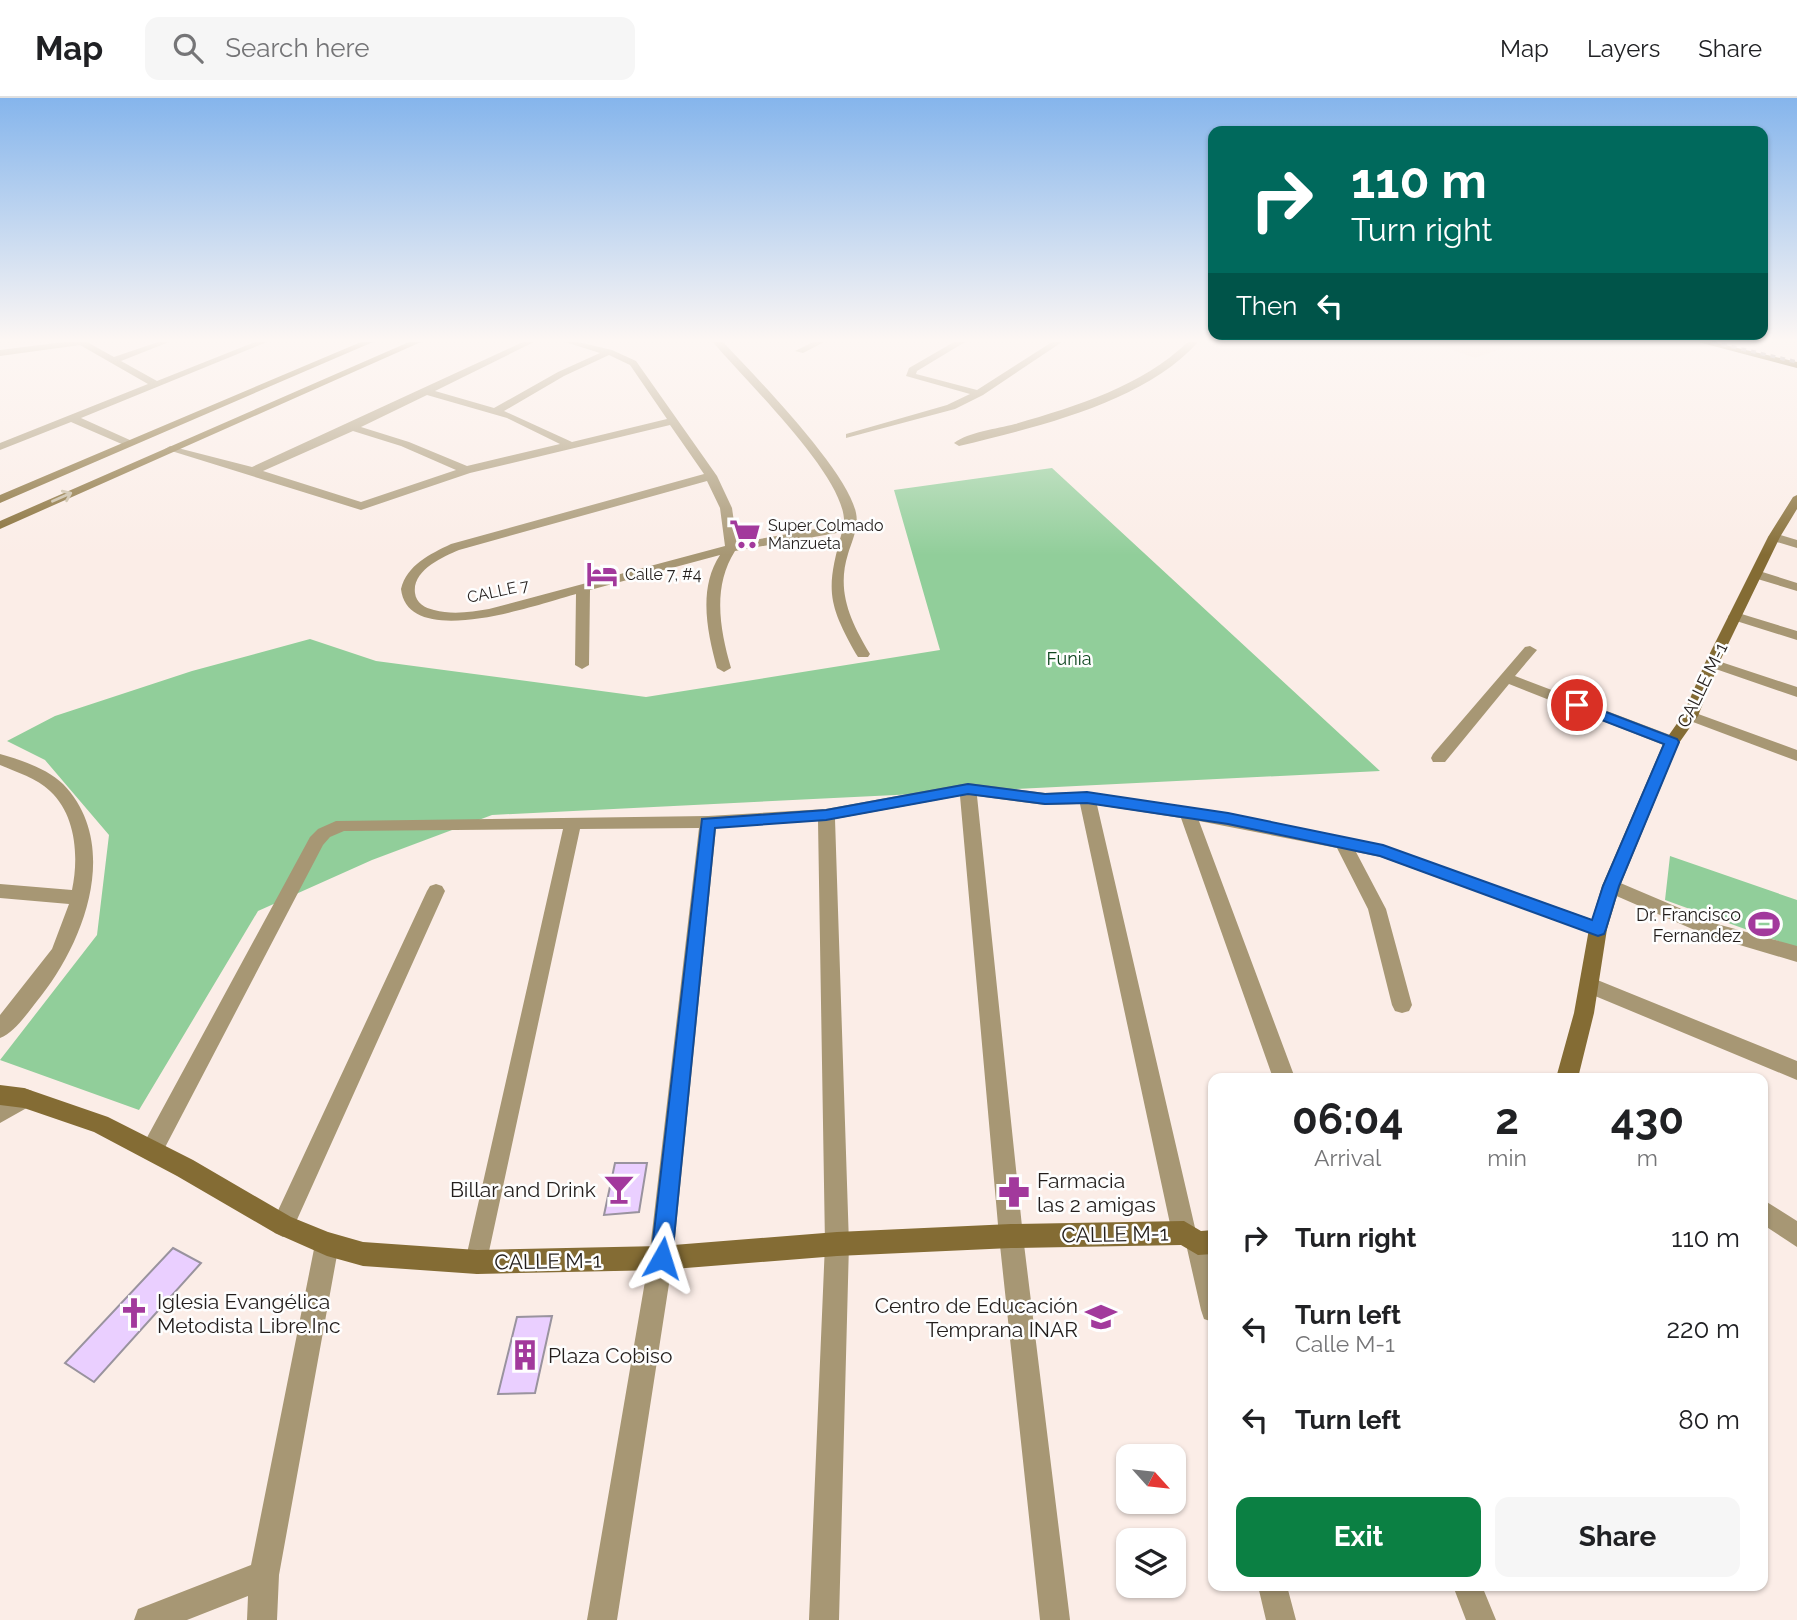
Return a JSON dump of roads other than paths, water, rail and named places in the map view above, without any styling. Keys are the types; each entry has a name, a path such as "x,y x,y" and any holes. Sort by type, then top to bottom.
{"street":[{"path":"0,447 83,413"},
{"path":"0,499 199,413"},
{"path":"0,525 253,413"},
{"path":"253,471 380,413"},
{"path":"501,413 543,430 570,445"},
{"path":"668,413 710,476 726,508 731,548 723,560 718,578 713,624 723,668"},
{"path":"779,413 829,472 847,502 850,527 840,560 835,598 840,614 863,654"},
{"path":"850,436 931,413"},
{"path":"960,443 1053,413"},
{"path":"71,418 128,443"},
{"path":"170,449 253,471 361,506 466,470 673,421"},
{"path":"352,427 405,444 466,470"},
{"name":"CALLE 7","path":"710,476 455,547 422,565 411,578 407,593 415,608 424,612 448,617 469,617 731,548 850,527"},
{"name":"CALLE M-1","path":"1568,1073 1590,985 1598,929 1611,886 1672,742 1690,716 1735,616 1774,537 1797,499"},
{"path":"1774,537 1797,544"},
{"path":"1756,574 1797,587"},
{"path":"582,665 583,589"},
{"path":"1735,616 1797,636"},
{"path":"1438,758 1530,650"},
{"path":"1712,663 1797,692"},
{"path":"1506,678 1672,742"},
{"path":"1690,716 1797,756"},
{"path":"0,759 56,786 71,807 80,829 86,861 79,898 64,945 22,1005 0,1029"},
{"path":"968,789 1011,1236 1055,1620"},
{"path":"152,1150 316,841 324,833 342,825 708,822 826,815 968,789 1045,799 1087,798 1188,813 1383,851 1598,929"},
{"path":"1087,798 1208,1286"},
{"path":"1188,813 1282,1073"},
{"path":"824,1620 837,1244 826,815"},
{"path":"603,1620 662,1258 708,822"},
{"path":"477,1262 573,823"},
{"path":"1343,843 1377,909 1402,1005"},
{"path":"1611,886 1713,930 1797,954"},
{"path":"0,891 79,898"},
{"path":"283,1225 436,891"},
{"path":"1590,985 1797,1071"},
{"name":"CALLE M-1","path":"0,1095 24,1098 100,1124 152,1150 283,1225 327,1244 363,1254 477,1262 662,1258 837,1244 1011,1236 1198,1239"},
{"path":"0,1113 24,1098"},
{"path":"1768,1214 1797,1235"},
{"path":"262,1620 264,1575 327,1244"},
{"path":"149,1620 264,1575"},
{"path":"1274,1591 1281,1620"},
{"path":"1470,1591 1481,1620"}],"place":[{"name":"Super Colmado Manzueta","path":"745,534"},
{"name":"Calle 7, #4","path":"602,574"},
{"name":"Dr. Francisco Fernandez","path":"1764,924"},
{"name":"Billar and Drink","path":"619,1189"},
{"name":"Farmacia las 2 amigas","path":"1014,1192"},
{"name":"Iglesia Evangélica Metodista Libre.Inc","path":"134,1313"},
{"name":"Centro de Educación Temprana INAR","path":"1101,1317"},
{"name":"Plaza Cobiso","path":"525,1355"}],"park label":[{"name":"Funia","path":"1069,658"}]}
